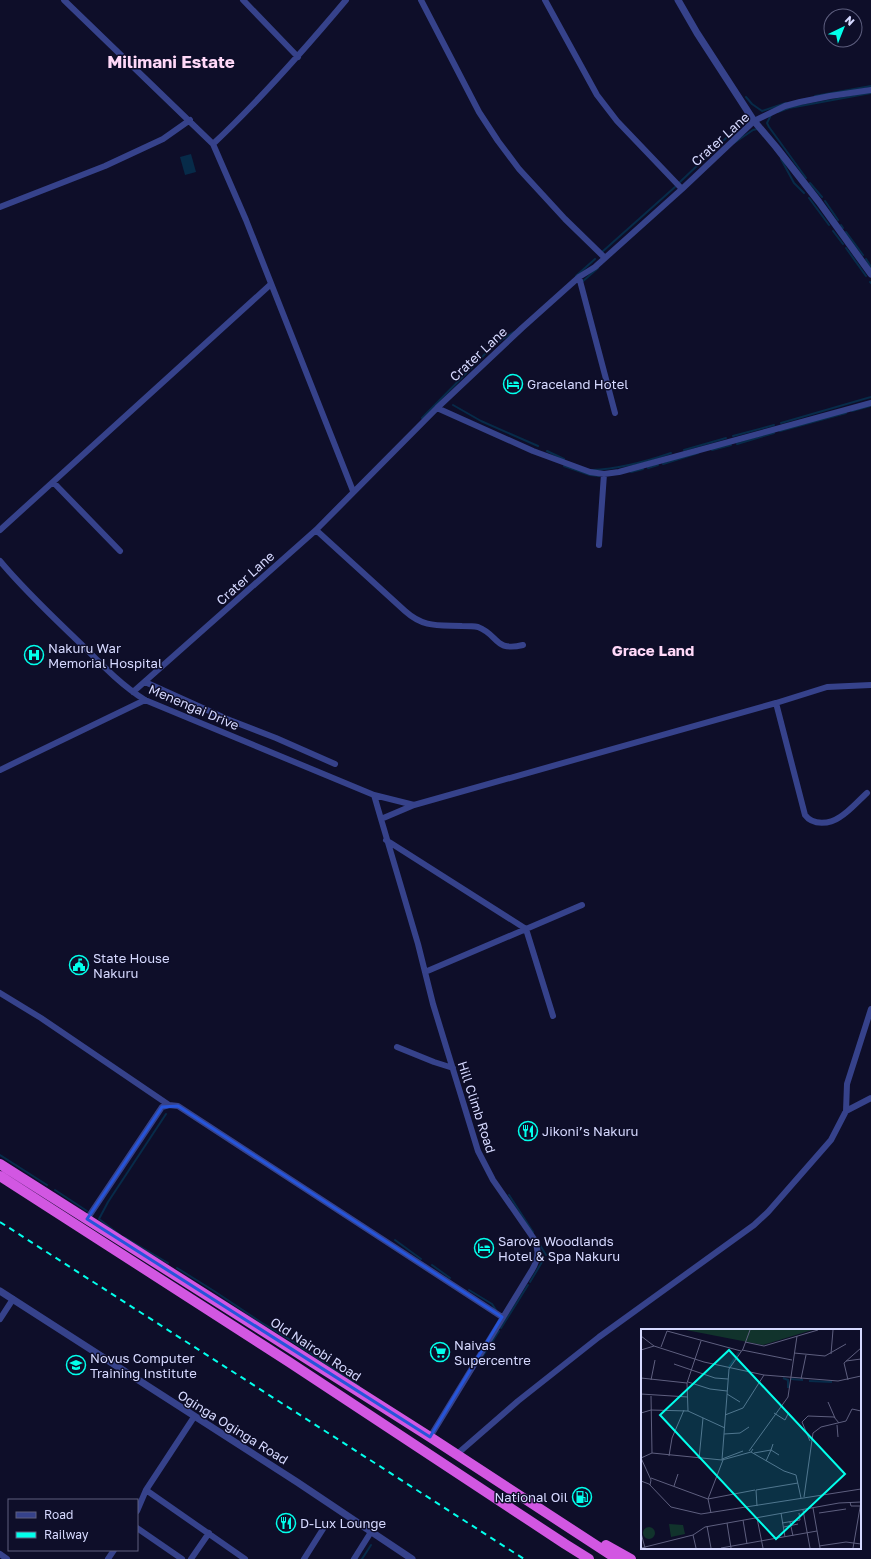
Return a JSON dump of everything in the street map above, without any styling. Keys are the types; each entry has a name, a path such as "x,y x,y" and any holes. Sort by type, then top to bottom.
{"highway":[{"name":"Old Nairobi Road","path":"0,1164 430,1437 573,1532 614,1557"},
{"name":"Old Nairobi Road","path":"0,1176 289,1362 589,1559"},
{"path":"573,1532 600,1542 631,1559"},
{"path":"565,1544 582,1559"}],"street":[{"path":"64,0 190,120 213,144 246,220 353,491"},
{"path":"243,0 298,57"},
{"path":"213,144 237,122 298,57 346,0"},
{"path":"421,0 480,112 498,141 515,164 605,258"},
{"path":"545,0 597,95 617,121 682,189"},
{"path":"678,0 697,33 754,121 776,146 819,202 871,274"},
{"name":"Crater Lane","path":"133,692 316,530 437,408 522,328 579,277 605,258 682,189 754,121 776,110 800,102 871,90"},
{"path":"0,207 105,166 163,139 190,120"},
{"path":"579,277 615,413"},
{"path":"0,530 271,284"},
{"path":"437,408 533,451 590,472 604,474 619,472 871,403"},
{"path":"599,545 604,474"},
{"path":"53,482 120,551"},
{"path":"316,530 405,611 420,622 430,625 476,626 484,630 498,643 507,647 523,645"},
{"name":"Menengai Drive","path":"0,561 47,611 133,692 145,700 374,796 414,805"},
{"path":"145,682 227,719 276,738 335,764"},
{"path":"381,819 414,805 776,703 827,687 871,685"},
{"path":"0,770 145,700"},
{"path":"776,703 805,815 808,820 819,823 841,817 867,793"},
{"name":"Hill Climb Road","path":"374,796 418,944 433,1004 480,1158 534,1239 537,1249 537,1262 430,1437"},
{"path":"386,840 526,929 553,1016"},
{"path":"425,972 582,905"},
{"path":"0,993 42,1018 169,1105"},
{"path":"456,1454 507,1410 575,1356 754,1225 768,1212 831,1140 846,1111 847,1084 871,1009"},
{"path":"397,1046 434,1062 453,1068"},
{"path":"846,1111 871,1098"},
{"path":"87,1219 162,1107 169,1105 178,1106 502,1317"},
{"name":"Oginga Oginga Road","path":"0,1291 297,1482 412,1559"},
{"path":"0,1319 13,1299"},
{"path":"138,1510 146,1490 194,1417"},
{"path":"146,1490 245,1559"},
{"path":"138,1529 182,1559"},
{"path":"304,1559 323,1530"},
{"path":"354,1559 371,1532"},
{"path":"192,1559 209,1533"},
{"path":"0,1554 7,1559"}],"highlighted area":[{"path":"178,1106 502,1317 430,1437 87,1219 162,1107"}],"water":[{"path":"191,154 196,172 185,175 180,157"}],"waterway":[{"path":"815,96 871,86"},
{"path":"778,112 789,108 871,93"},
{"path":"746,97 752,104 762,111 786,103"},
{"path":"771,115 767,123 769,127 806,178"},
{"path":"680,182 744,121"},
{"path":"734,143 753,130 757,129"},
{"path":"781,159 794,183 804,193"},
{"path":"810,183 822,197"},
{"path":"602,252 675,187"},
{"path":"809,198 829,225"},
{"path":"825,201 838,220"},
{"path":"833,231 843,244"},
{"path":"846,232 863,255"},
{"path":"846,248 866,276"},
{"path":"576,276 595,259"},
{"path":"866,259 871,267"},
{"path":"582,282 598,268"},
{"path":"422,418 495,344 514,332"},
{"path":"781,423 871,397"},
{"path":"453,405 481,421 538,446"},
{"path":"852,411 870,406"},
{"path":"780,431 846,413"},
{"path":"733,436 774,425"},
{"path":"737,444 774,433"},
{"path":"684,450 726,438"},
{"path":"712,450 731,445"},
{"path":"547,451 564,459"},
{"path":"592,470 632,464 671,453"},
{"path":"663,464 698,453"},
{"path":"648,468 658,465"},
{"path":"564,466 590,475 599,476"},
{"path":"631,472 643,469"},
{"path":"120,1235 99,1219 108,1202 166,1114"},
{"path":"0,1155 47,1185"},
{"path":"55,1190 87,1211"},
{"path":"509,1195 533,1232"},
{"path":"124,1237 168,1263"},
{"path":"395,1240 421,1259"},
{"path":"537,1240 546,1255"},
{"path":"530,1282 542,1262"},
{"path":"432,1265 450,1278"},
{"path":"177,1268 292,1341 359,1386"},
{"path":"501,1328 528,1285"},
{"path":"469,1290 492,1304 496,1310"},
{"path":"479,1362 499,1331"},
{"path":"362,1559 371,1545"}],"railway":[{"path":"0,1222 524,1559"}],"place":[{"name":"Graceland Hotel","path":"513,384"},
{"name":"Nakuru War Memorial Hospital","path":"34,655"},
{"name":"State House Nakuru","path":"79,965"},
{"name":"Jikoni’s Nakuru","path":"528,1131"},
{"name":"Sarova Woodlands Hotel & Spa Nakuru","path":"484,1248"},
{"name":"Naivas Supercentre","path":"440,1352"},
{"name":"Novus Computer Training Institute","path":"76,1365"},
{"name":"National Oil","path":"582,1497"},
{"name":"D-Lux Lounge","path":"286,1523"}],"district":[{"name":"Milimani Estate","path":"171,61"},
{"name":"Grace Land","path":"653,650"}]}
